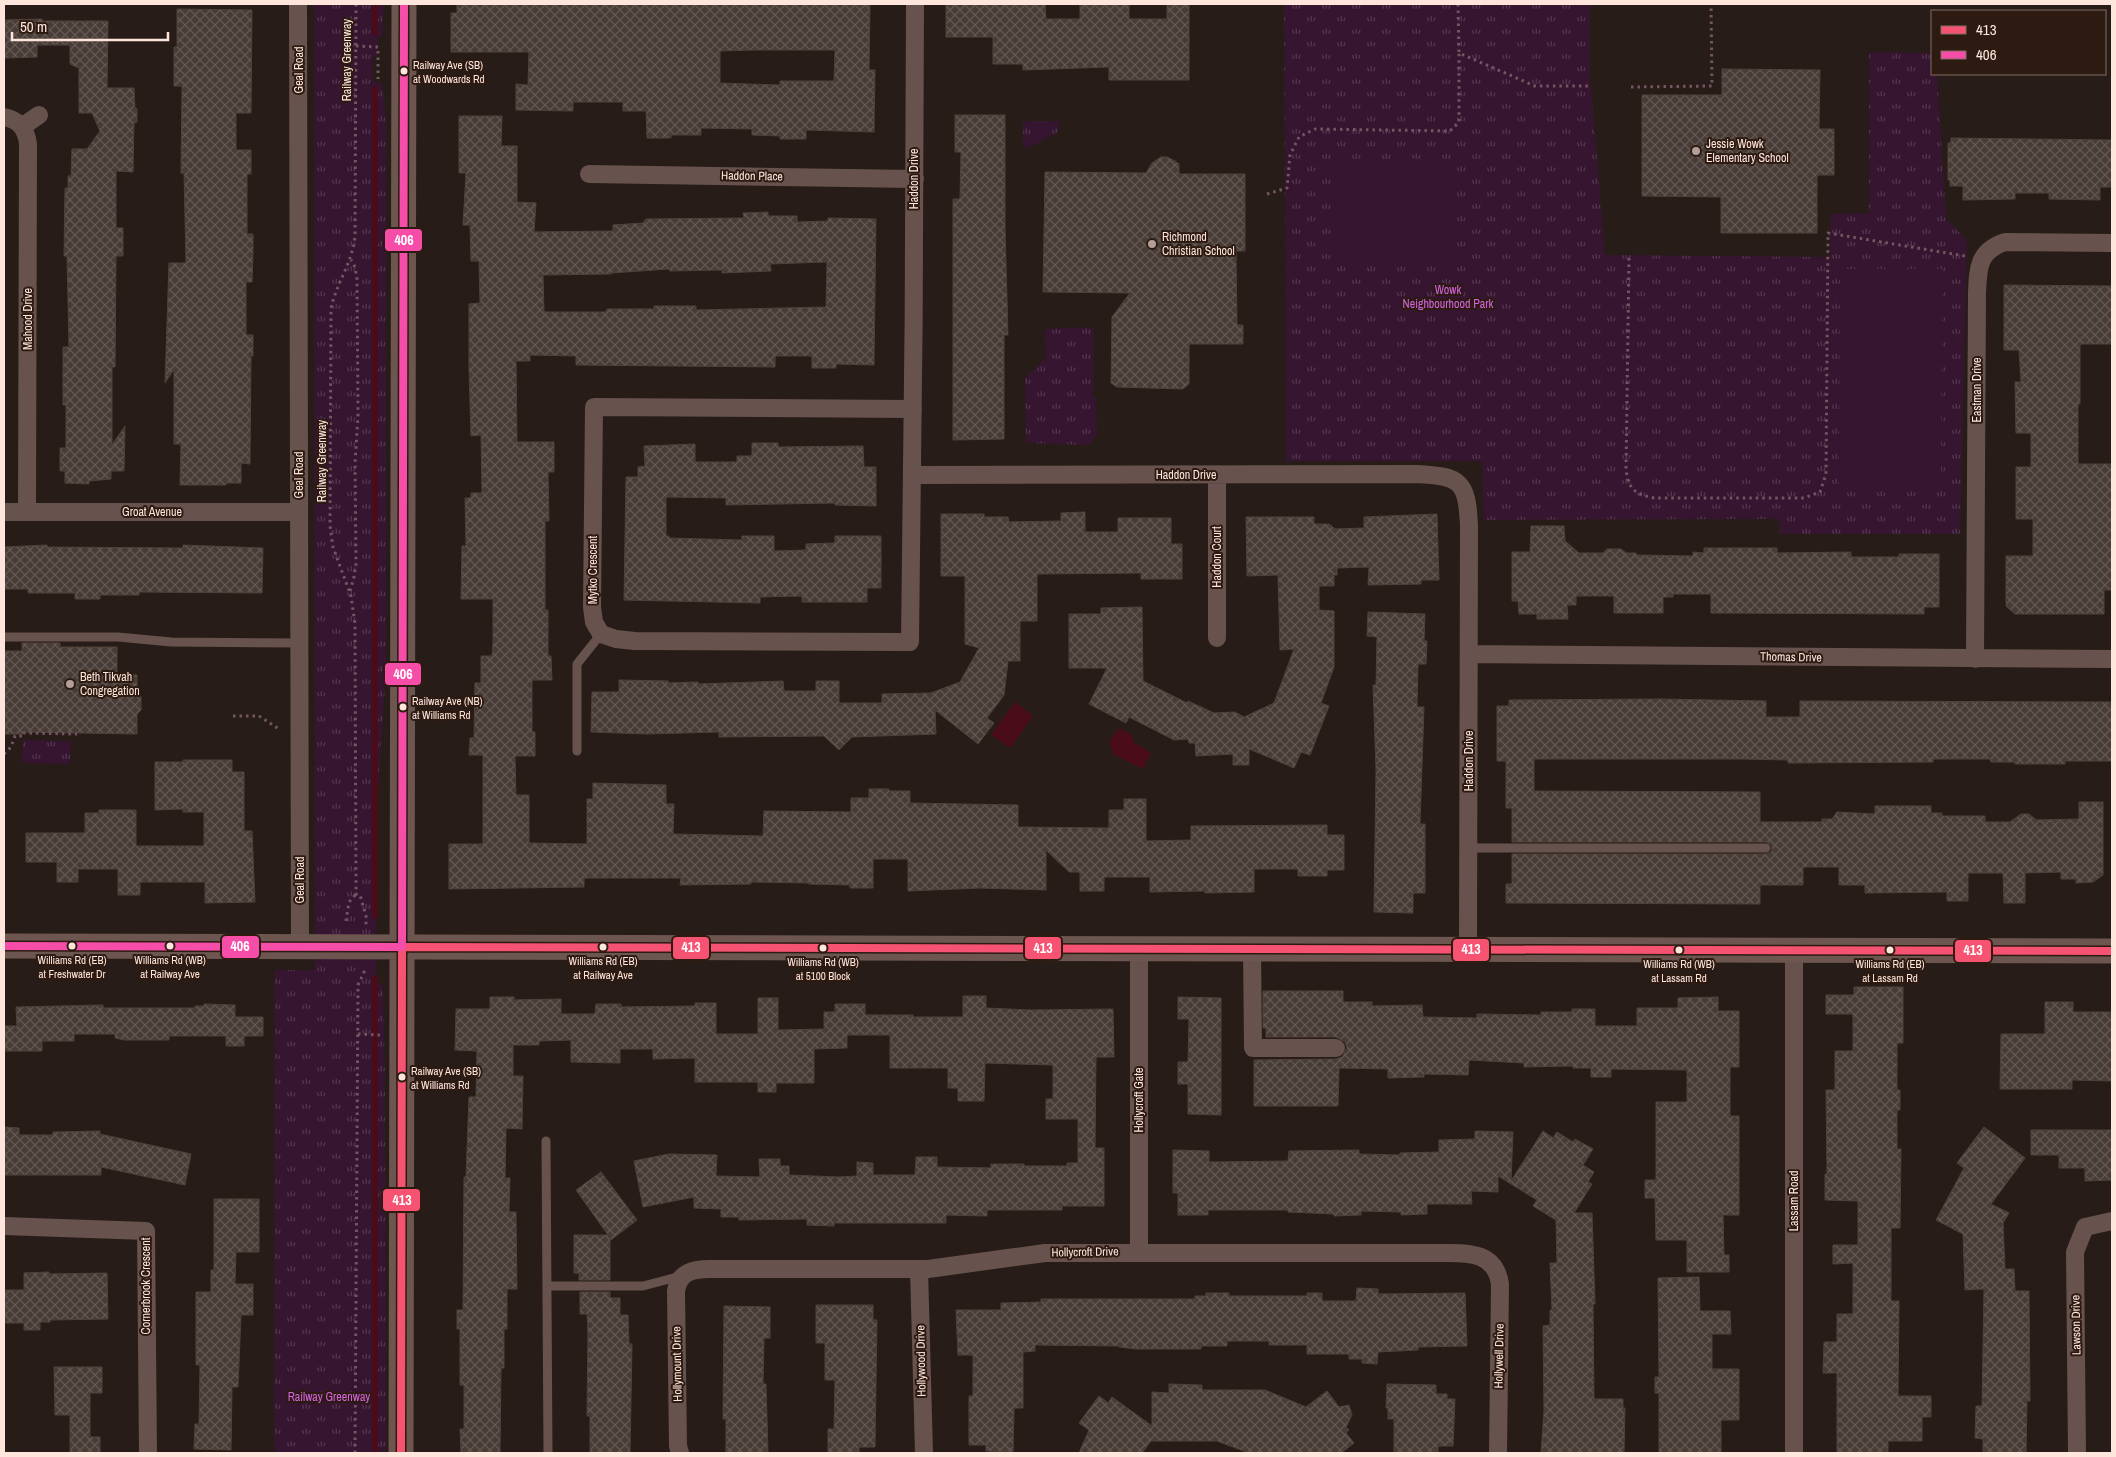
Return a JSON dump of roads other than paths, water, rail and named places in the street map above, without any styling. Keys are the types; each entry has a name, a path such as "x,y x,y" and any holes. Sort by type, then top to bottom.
{"street":[{"name":"Geal Road","path":"298,4 300,947"},
{"path":"402,1453 404,4"},
{"name":"Haddon Drive","path":"915,4 912,475 1416,474 1443,475 1460,484 1468,502 1470,654 1468,951"},
{"path":"4,117 14,120 23,126 39,115"},
{"name":"Mahood Drive","path":"23,126 28,144 27,512"},
{"name":"Haddon Place","path":"589,174 915,179"},
{"name":"Eastman Drive","path":"1974,659 1976,293 1981,259 1993,246 2004,242 2112,243"},
{"name":"Mytko Crescent","path":"601,634 594,622 592,607 594,407 913,408"},
{"path":"601,634 616,639 635,641 910,642 912,475"},
{"name":"Haddon Court","path":"1217,475 1217,638"},
{"name":"Groat Avenue","path":"4,512 299,512"},
{"name":"Thomas Drive","path":"1470,654 2112,659"},
{"path":"4,946 1138,950 1252,948 1468,951 1794,949 2112,951"},
{"path":"1252,948 1253,1048 1336,1048"},
{"name":"Lassam Road","path":"1794,949 1794,1453"},
{"name":"Hollycroft Gate","path":"1138,950 1138,1251"},
{"name":"Lawson Drive","path":"2077,1453 2075,1252 2086,1227 2112,1221"},
{"name":"Cornerbrook Crescent","path":"4,1226 146,1231 148,1453"},
{"name":"Hollycroft Drive","path":"682,1276 690,1271 705,1269 919,1269 1045,1253 1138,1251 1458,1253 1480,1256 1490,1262"},
{"name":"Hollywell Drive","path":"1490,1262 1499,1275 1500,1284 1498,1453"},
{"name":"Hollywood Drive","path":"919,1269 924,1453"},
{"name":"Hollymount Drive","path":"680,1453 676,1291 682,1276"}],"lane":[{"path":"577,750 577,664 601,634"},
{"path":"4,636 118,636 171,642 299,643"},
{"path":"1469,848 1766,848"},
{"path":"546,1141 548,1453"},
{"path":"547,1286 643,1286 682,1276"}],"waterway":[{"path":"375,4 375,33"},
{"path":"375,89 375,916"},
{"path":"375,978 375,1453"}],"place":[{"name":"Railway Ave (SB) at Woodwards Rd","path":"404,71"},
{"name":"Jessie Wowk Elementary School","path":"1696,151"},
{"name":"Richmond Christian School","path":"1152,244"},
{"name":"Beth Tikvah Congregation","path":"70,684"},
{"name":"Railway Ave (NB) at Williams Rd","path":"403,707"},
{"name":"Williams Rd (EB) at Freshwater Dr","path":"72,946"},
{"name":"Williams Rd (WB) at Railway Ave","path":"170,946"},
{"name":"Williams Rd (EB) at Railway Ave","path":"603,947"},
{"name":"Williams Rd (WB) at 5100 Block","path":"823,948"},
{"name":"Williams Rd (WB) at Lassam Rd","path":"1679,950"},
{"name":"Williams Rd (EB) at Lassam Rd","path":"1890,950"},
{"name":"Railway Ave (SB) at Williams Rd","path":"402,1077"}],"park label":[{"name":"Wowk Neighbourhood Park","path":"1448,297"},
{"name":"Railway Greenway","path":"329,1397"}]}
